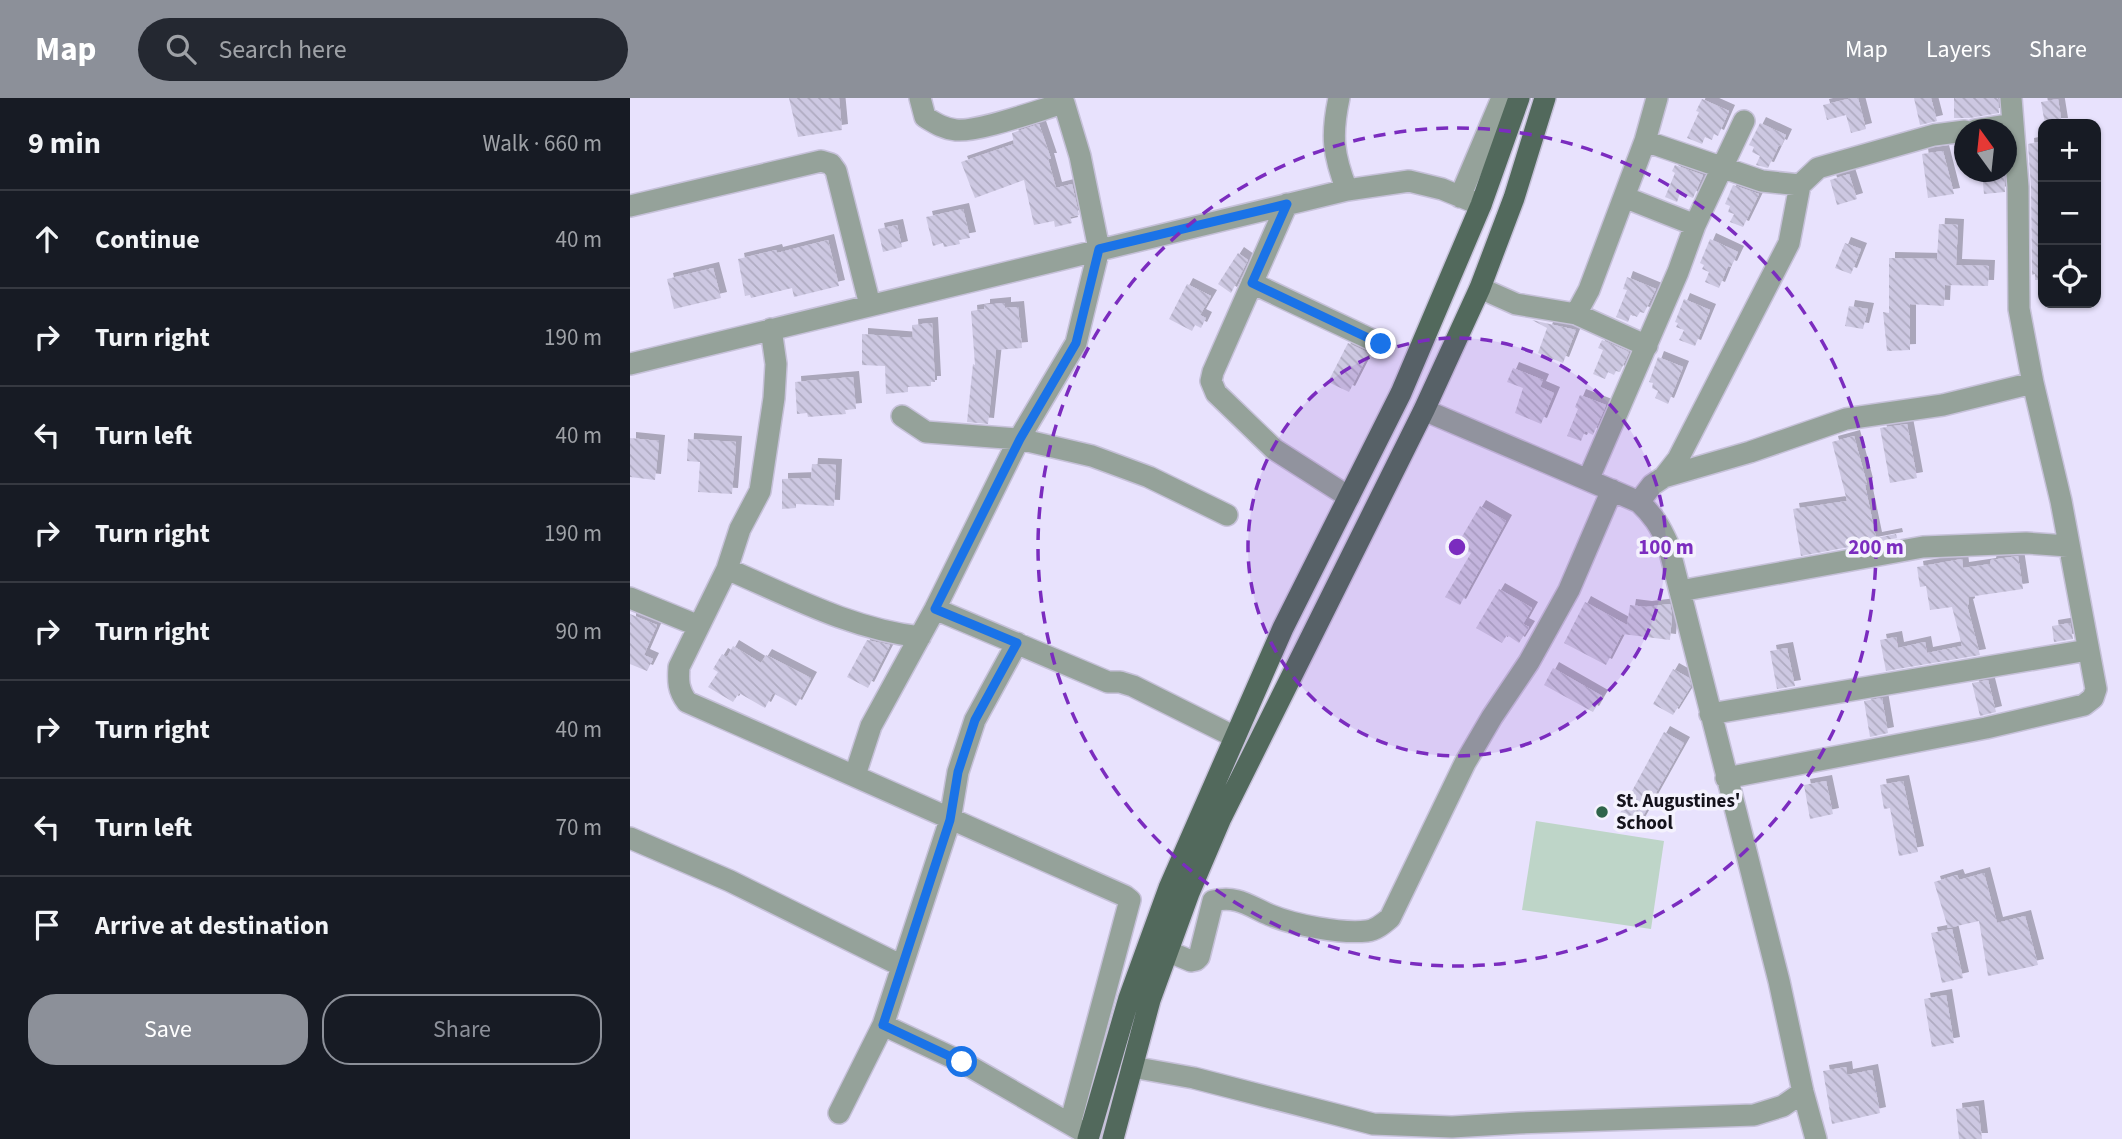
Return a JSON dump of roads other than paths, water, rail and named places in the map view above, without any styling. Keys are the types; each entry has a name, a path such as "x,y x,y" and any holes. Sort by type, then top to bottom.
{"main road":[{"path":"1113,1139 1150,1000 1221,818 1424,410 1480,288 1514,198 1545,98"},
{"path":"1089,1137 1142,960 1169,888 1283,628 1401,393 1481,205 1512,103 1538,121"}],"street":[{"path":"855,775 871,726 935,609 1020,439 1076,343 1099,249 1080,156 1064,103 977,128 957,131 941,127 925,117 920,98"},
{"path":"1339,98 1333,143 1336,164 1347,190"},
{"path":"1576,314 1589,290 1645,141 1657,98"},
{"path":"2011,98 2013,119"},
{"path":"1460,197 1512,103"},
{"path":"1588,480 1647,345 1695,225 1744,121"},
{"path":"1664,478 1678,459 1789,243 1800,185 1818,168 1934,135 1954,132"},
{"path":"1645,141 1762,181 1800,185"},
{"path":"630,206 821,161 831,164 836,171 870,305"},
{"path":"1726,778 1986,728 2084,705 2093,698 2096,689 2058,488 2019,309 2017,174"},
{"path":"630,364 1347,190 1409,181 1442,189 1481,205"},
{"path":"1624,197 1695,225"},
{"path":"1287,204 1211,382 1216,393 1274,449 1349,497"},
{"path":"1252,283 1381,344"},
{"path":"1480,288 1516,304 1576,314 1647,345"},
{"path":"771,329 776,363 761,491 740,529 727,569 679,667 680,693 687,702 1125,895 1130,900 1070,1124"},
{"path":"1639,502 1652,485 1664,478 1846,419 1943,405 2033,383"},
{"path":"1424,410 1639,502 1653,514 1661,526 1668,544 1779,981 1816,1139"},
{"path":"902,416 926,432 1020,439 1091,456 1149,477 1227,515"},
{"path":"1167,951 1191,961 1196,960 1213,901 1226,898 1241,900 1268,914 1292,922 1343,930 1368,931 1381,926 1390,918 1465,763 1529,662 1569,590 1612,490"},
{"path":"1680,591 1923,547 2026,543 2068,546"},
{"path":"727,569 852,624 893,634 920,637"},
{"path":"630,598 699,626"},
{"path":"935,609 1108,682 1133,686 1235,737"},
{"path":"839,1113 883,1025 950,820 958,772 975,720 1017,643"},
{"path":"1710,714 2088,650"},
{"path":"630,838 730,881 902,966"},
{"path":"883,1025 962,1062 1089,1137"},
{"path":"1132,1066 1194,1078 1371,1132 1519,1123 1629,1130 1754,1115 1783,1106 1803,1092"}],"place":[{"name":"St. Augustines' School","path":"1602,812"}]}
